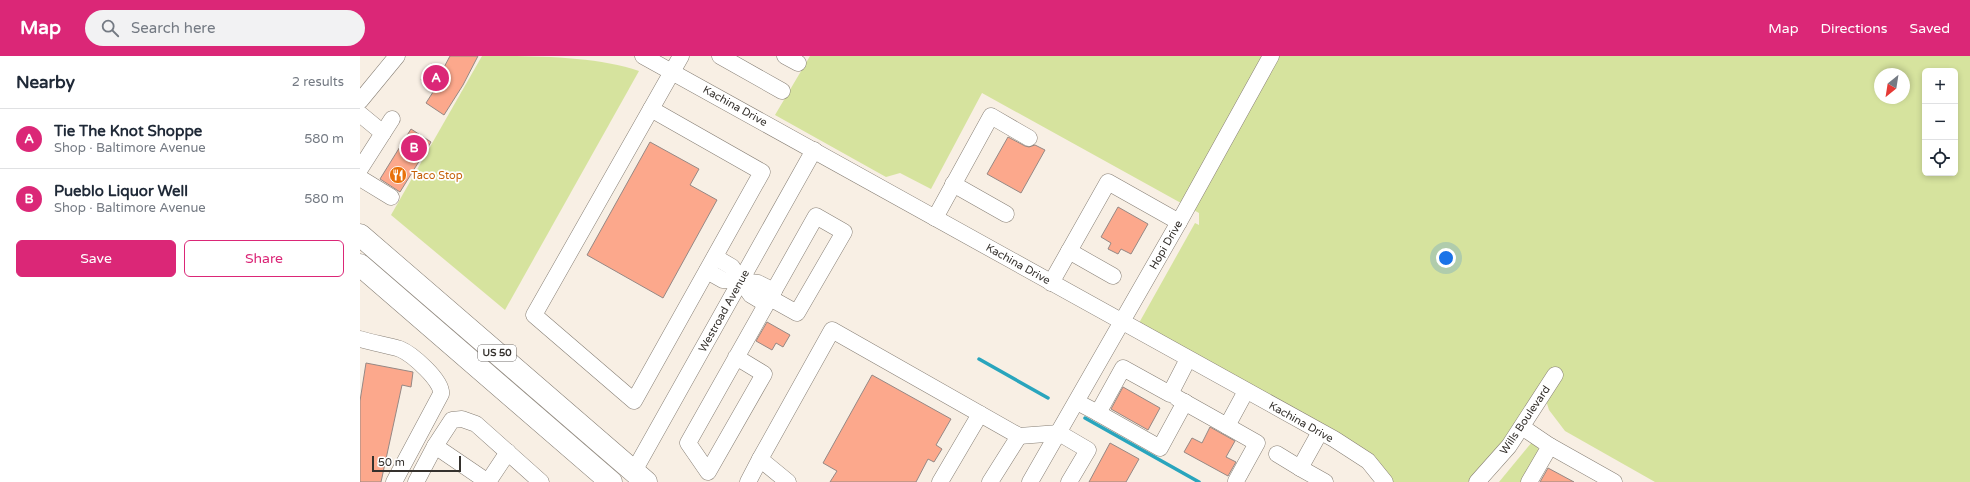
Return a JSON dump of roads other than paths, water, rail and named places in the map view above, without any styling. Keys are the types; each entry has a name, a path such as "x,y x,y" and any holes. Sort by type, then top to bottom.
{"highway":[{"name":"US 50","path":"360,235 640,477"},
{"name":"US 50","path":"360,265 611,482"}],"street":[{"name":"Kachina Drive","path":"643,56 1320,432 1368,461 1385,482"},
{"path":"651,109 762,172 634,401 534,315 681,56"},
{"path":"720,56 782,92"},
{"name":"Hopi Drive","path":"1030,482 1179,222 1271,56"},
{"path":"360,101 394,57"},
{"path":"360,114 383,133"},
{"path":"935,218 991,116 1029,138"},
{"path":"360,169 392,120"},
{"name":"Westroad Avenue","path":"640,477 742,281 814,150"},
{"path":"360,178 391,197"},
{"path":"1051,283 1108,182 1179,222"},
{"path":"953,184 1006,214"},
{"path":"707,271 723,280 758,283 770,298 797,313 844,232 816,216 770,298 736,357 688,443 708,472 764,374 736,357"},
{"path":"1069,252 1113,276"},
{"path":"715,257 732,267 742,281"},
{"path":"748,482 832,330 1019,436 1059,433 1088,450 1069,482"},
{"path":"360,339 400,349 409,354 434,378 441,388 441,394 394,482"},
{"path":"1170,394 1188,359"},
{"path":"1098,413 1123,368 1257,443 1236,481"},
{"name":"Wills Boulevard","path":"1483,480 1522,428 1555,375"},
{"path":"1227,426 1246,391"},
{"path":"1077,402 1160,448 1185,402"},
{"path":"940,482 980,414"},
{"path":"416,482 435,446 452,420 462,419 476,424 508,452 535,480"},
{"path":"1522,428 1550,446 1614,482"},
{"path":"1300,468 1320,432"},
{"path":"990,482 1019,436"},
{"path":"435,446 488,482 508,452"},
{"path":"1529,482 1550,446"},
{"path":"1276,454 1325,482"},
{"path":"760,459 788,482"}],"waterway":[{"path":"979,359 1048,398"},
{"path":"1085,418 1199,482"}],"place":[{"name":"Tie The Knot Shoppe","path":"436,78"},
{"name":"Pueblo Liquor Well","path":"414,148"},
{"name":"Taco Stop","path":"398,175"}]}
